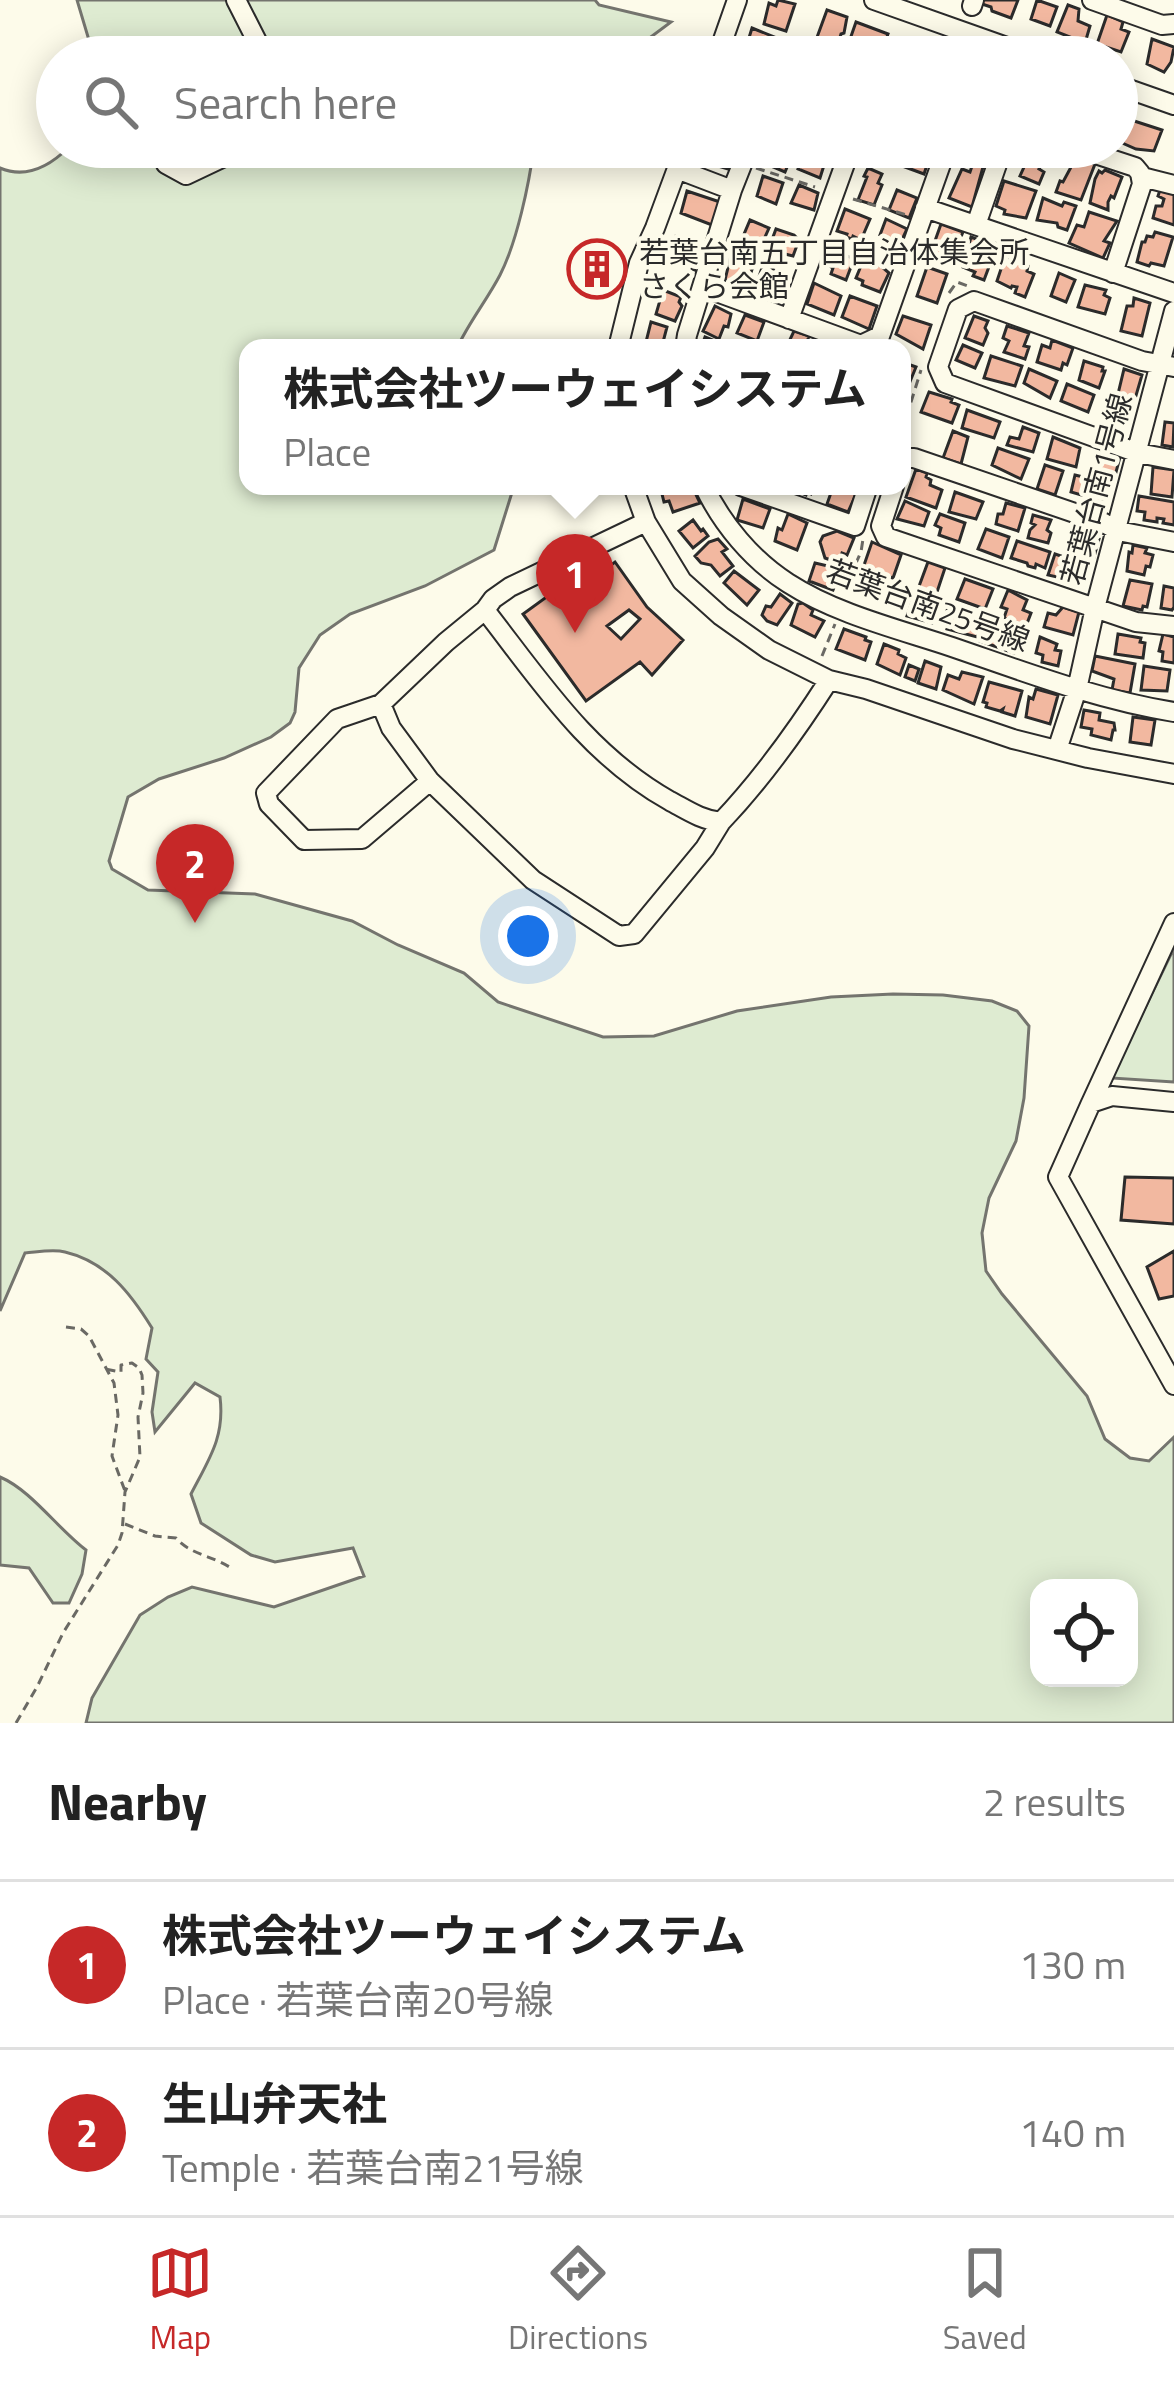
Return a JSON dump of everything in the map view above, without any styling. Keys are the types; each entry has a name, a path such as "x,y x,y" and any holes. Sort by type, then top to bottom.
{"street":[{"path":"236,0 254,36"},
{"path":"724,36 737,0"},
{"path":"874,0 976,36"},
{"path":"1092,0 1162,25 1174,24"},
{"path":"1138,92 1174,105"},
{"path":"173,168 186,175 201,168"},
{"path":"686,339 741,168"},
{"path":"789,319 844,168"},
{"path":"874,339 880,336 940,168"},
{"path":"976,225 996,168"},
{"path":"1136,168 1142,176 1174,185"},
{"path":"620,339 640,263 677,170 732,190"},
{"path":"1113,273 1142,176"},
{"path":"924,214 976,225 1174,293"},
{"path":"703,286 844,339"},
{"path":"1167,366 974,301 958,309 938,367 945,383 1138,453 1174,460"},
{"name":"若葉台南1号線","path":"1057,750 1138,453 1167,366 1174,311"},
{"path":"911,458 1118,531 1174,542"},
{"path":"636,495 646,522 682,581 769,650 830,680 1012,739 1174,774"},
{"name":"若葉台南25号線","path":"708,495 746,548 790,585 840,608 1077,689 1174,712"},
{"path":"767,495 855,526 865,495"},
{"path":"891,495 880,526 886,537 1136,622 1174,626"},
{"path":"430,781 362,838 304,839 269,804 266,793 337,719 381,704 493,599 646,522"},
{"path":"484,610 548,696 590,740 657,793 705,820 721,822"},
{"path":"381,704 391,728 430,781 533,880 619,936 634,934 705,848 830,680"},
{"path":"1174,922 1058,1177 1174,1385"},
{"path":"1091,1103 1112,1096 1174,1102"}],"path":[{"path":"776,168 835,194 924,214"},
{"path":"911,401 919,375"},
{"path":"822,656 838,615"},
{"path":"66,1327 81,1329 89,1336 114,1383 118,1414 112,1456 125,1492"},
{"path":"16,1723 63,1633 118,1545 125,1492 140,1457 142,1376 132,1363 121,1365 121,1372 105,1369"},
{"path":"123,1523 155,1536 176,1538 183,1547 231,1568"}],"green space":[{"path":"77,0 595,0 599,5 671,22 652,36 88,36"},
{"path":"0,168 19,172 37,168 530,168 506,262 462,339 239,339 239,495 511,495 494,550 425,586 350,614 320,635 299,668 290,723 271,737 159,779 128,797 109,861 112,869 148,890 255,894 352,921 464,973 498,1002 603,1037 654,1036 737,1011 831,997 943,995 992,1001 1017,1011 1029,1026 1024,1098 1016,1141 989,1198 982,1233 986,1271 1087,1396 1105,1439 1130,1458 1149,1461 1174,1437 1174,1723 86,1723 92,1698 140,1615 168,1597 192,1587 274,1607 364,1576 353,1548 275,1562 251,1555 201,1523 191,1494 218,1436 220,1397 195,1383 155,1432 152,1412 158,1372 146,1359 152,1328 105,1271 65,1252 25,1253 0,1311"},
{"path":"1174,948 1174,1082 1111,1078"},
{"path":"0,1477 23,1491 86,1550 69,1603 53,1603 29,1568 0,1565"}],"building":[{"path":"778,0 795,4 786,31 764,24 769,3 776,6"},
{"path":"980,0 1018,0 1011,18"},
{"path":"1037,0 1057,7 1050,26 1031,19"},
{"path":"1068,5 1079,9 1078,21 1090,26 1087,36 1057,32"},
{"path":"827,10 847,17 840,36 817,36"},
{"path":"1107,15 1123,22 1121,29 1129,32 1127,36 1100,36"},
{"path":"856,22 888,34 887,36 851,36"},
{"path":"1152,39 1174,47 1164,72 1147,64"},
{"path":"1138,122 1162,130 1154,151 1138,149"},
{"path":"798,168 823,168 820,178"},
{"path":"868,168 882,174 874,205 858,200"},
{"path":"983,168 972,207 949,198 962,169"},
{"path":"1024,168 1044,172 1039,184 1020,176"},
{"path":"1071,168 1093,168 1081,200 1056,192"},
{"path":"1105,170 1122,177 1108,210 1090,203 1095,179"},
{"path":"763,176 783,183 776,204 757,196"},
{"path":"1004,181 1036,191 1026,218 1004,214 996,206"},
{"path":"799,185 818,193 814,210 791,203"},
{"path":"1161,187 1174,190 1174,225 1153,218 1164,199 1158,196"},
{"path":"897,190 917,198 909,218 889,210"},
{"path":"687,191 720,202 712,225 681,213"},
{"path":"1043,198 1076,206 1067,230 1037,220"},
{"path":"845,209 870,219 861,240 837,231"},
{"path":"1089,212 1117,221 1104,241 1110,243 1103,258 1069,243 1077,225 1084,227"},
{"path":"886,219 907,229 900,244 880,235"},
{"path":"750,220 769,228 761,246 742,239"},
{"path":"941,224 963,232 950,264 930,255"},
{"path":"776,229 799,240 793,256 770,245"},
{"path":"1155,232 1173,237 1164,266 1137,262 1142,242"},
{"path":"676,236 706,247 698,271 669,257"},
{"path":"971,237 989,244 986,253 993,256 984,280 963,267"},
{"path":"738,246 757,254 746,288 725,280 732,251"},
{"path":"838,252 854,259 846,280 831,274 829,266"},
{"name":"若葉台南五丁目自治体集会所 さくら会館","path":"593,256 610,263 597,293 576,284"},
{"path":"1005,257 1028,266 1027,271 1034,274 1025,297 1015,293 1017,287 997,281"},
{"path":"863,261 889,273 880,292 856,278"},
{"path":"763,265 788,276 781,296 756,285"},
{"path":"927,267 947,274 937,303 917,296"},
{"path":"1059,273 1075,280 1066,302 1051,296"},
{"path":"814,283 841,296 834,315 807,304"},
{"path":"1085,285 1106,290 1104,295 1110,298 1105,314 1078,307"},
{"path":"663,290 681,297 675,321 656,314"},
{"path":"850,296 877,306 869,329 842,317"},
{"path":"1134,298 1150,303 1142,336 1121,331"},
{"path":"715,306 731,314 719,339 703,331"},
{"path":"745,315 764,322 758,339 737,333"},
{"path":"903,316 931,325 923,349 896,334"},
{"path":"974,316 988,321 983,345 965,338"},
{"path":"651,322 667,327 664,339 647,339"},
{"path":"1007,326 1029,333 1025,359 1004,352 1009,341 1003,338"},
{"path":"794,331 809,336 808,339 790,339"},
{"path":"1052,340 1073,348 1061,370 1037,362 1042,345 1050,348"},
{"path":"963,345 982,353 975,368 956,360"},
{"path":"991,356 1022,366 1015,386 984,378"},
{"path":"1084,361 1103,367 1099,388 1079,380"},
{"path":"1029,369 1057,381 1050,398 1024,383"},
{"path":"1124,369 1142,375 1135,399 1118,394"},
{"path":"1067,384 1094,395 1088,412 1061,401"},
{"path":"929,392 959,405 952,423 921,412"},
{"path":"1119,400 1125,403 1128,413 1123,415 1128,423 1110,430 1113,425 1104,413 1108,412 1106,405"},
{"path":"967,410 1000,422 994,438 962,428"},
{"path":"1165,422 1174,423 1173,447 1162,445"},
{"path":"1023,427 1039,433 1033,452 1007,445 1010,437 1019,439"},
{"path":"953,431 968,437 961,464 943,458"},
{"path":"1053,437 1080,448 1076,467 1047,459"},
{"path":"998,448 1029,459 1021,479 992,465"},
{"path":"1101,452 1120,457 1115,476 1096,471"},
{"path":"1045,465 1063,471 1055,495 1037,489"},
{"path":"1153,467 1174,470 1172,497 1151,494"},
{"path":"916,469 927,473 930,485 942,490 936,508 906,497 911,495"},
{"path":"1075,475 1108,483 1102,504 1084,501 1085,496 1071,492"},
{"path":"955,492 983,502 976,519 949,512"},
{"path":"662,495 696,495 700,503 673,512 669,501 664,502"},
{"path":"830,495 856,495 848,512 827,504"},
{"path":"1139,496 1174,502 1174,525 1163,523 1164,519 1144,520 1145,512 1137,511"},
{"path":"743,499 770,509 763,528 737,520"},
{"path":"905,501 929,512 924,526 897,519"},
{"path":"1006,503 1025,508 1018,531 996,524"},
{"path":"788,514 807,523 797,550 775,541"},
{"path":"940,514 965,523 959,542 939,535 941,528 935,525"},
{"path":"1033,515 1051,520 1048,543 1028,538 1035,525"},
{"path":"693,520 708,536 693,548 679,531"},
{"path":"986,529 1009,537 1002,558 978,549"},
{"path":"837,531 854,538 839,563 825,558 820,542"},
{"path":"1074,531 1099,539 1094,557 1068,550"},
{"path":"718,539 733,566 720,576 695,556"},
{"path":"1017,541 1050,552 1045,568 1011,558"},
{"path":"872,542 901,555 893,578 863,568"},
{"path":"1133,545 1153,555 1144,575 1127,571"},
{"path":"1055,554 1085,564 1079,582 1048,575"},
{"path":"615,562 647,607 683,640 652,675 640,662 586,701 523,614 563,585 579,607 587,602 578,589","holes":["629,610 640,619 621,639 607,626"]},
{"path":"928,562 945,568 936,595 918,589"},
{"path":"815,563 841,569 833,590 809,581"},
{"path":"734,571 759,590 747,605 724,583"},
{"path":"869,577 894,586 888,604 870,598 872,591 865,588"},
{"path":"965,579 993,589 985,609 957,599"},
{"path":"1130,580 1152,584 1142,610 1123,606"},
{"path":"1164,586 1174,588 1172,610 1161,608"},
{"path":"1008,590 1027,600 1023,610 1031,613 1026,626 1004,618 1007,609 1001,607"},
{"path":"915,593 940,601 932,623 907,616"},
{"path":"780,594 792,603 777,625 762,615"},
{"path":"798,604 813,610 811,615 824,621 815,637 791,625"},
{"path":"952,605 984,616 977,637 947,629 943,621"},
{"path":"1063,607 1079,612 1073,635 1044,627 1048,613 1056,615"},
{"path":"986,621 1021,633 1014,653 980,641"},
{"path":"844,629 871,642 865,660 836,649"},
{"path":"1118,634 1141,638 1143,658 1115,654"},
{"path":"1163,634 1174,637 1174,663 1162,661"},
{"path":"1040,637 1057,644 1055,650 1061,651 1058,666 1042,662 1043,655 1036,653"},
{"path":"884,644 906,658 900,675 877,664"},
{"path":"1095,656 1135,664 1130,693 1112,690 1114,679 1092,671"},
{"path":"925,661 941,667 936,689 918,683"},
{"path":"909,665 919,669 915,681 905,677"},
{"path":"1144,666 1170,670 1167,691 1141,690"},
{"path":"962,672 983,677 974,704 943,690 948,675 959,679"},
{"path":"989,682 1022,691 1015,716 986,707"},
{"path":"1036,689 1058,695 1050,724 1026,717 1029,697 1033,699"},
{"path":"1084,710 1100,713 1099,720 1114,723 1111,740 1081,727"},
{"path":"1133,717 1155,720 1151,745 1130,742"},
{"path":"1125,1177 1174,1178 1174,1224 1121,1220"},
{"path":"1174,1251 1174,1296 1159,1299 1147,1267"}],"place":[{"name":"若葉台南五丁目自治体集会所 さくら会館","path":"597,269"},
{"name":"株式会社ツーウェイシステム","path":"575,633"},
{"name":"生山弁天社","path":"195,923"}]}
